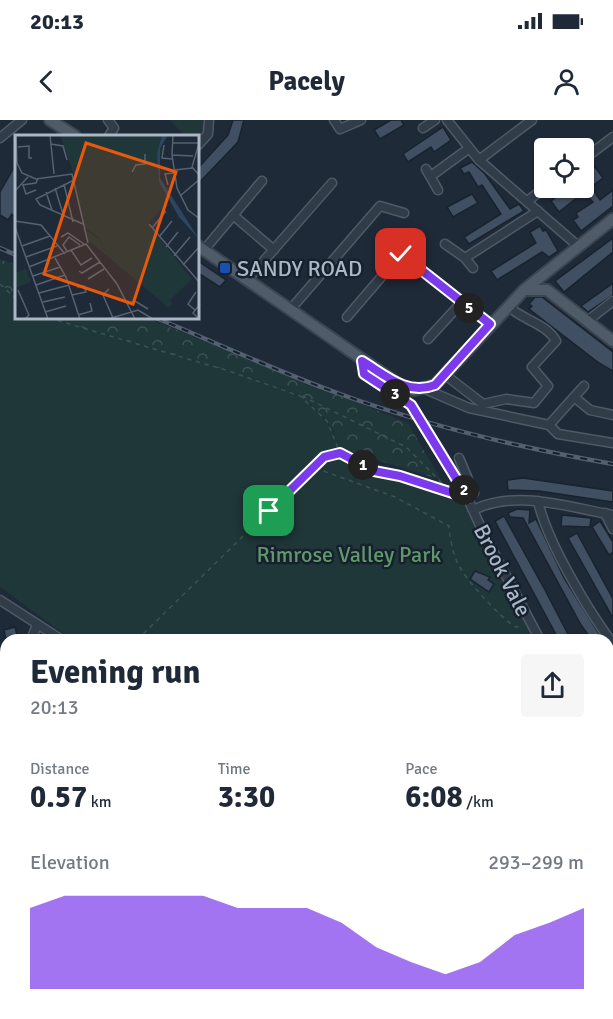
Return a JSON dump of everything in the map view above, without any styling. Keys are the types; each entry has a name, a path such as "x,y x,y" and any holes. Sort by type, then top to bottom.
{"main road":[{"path":"50,120 73,135"},
{"path":"201,248 362,361 401,386 419,389 435,385 524,290 613,219"},
{"path":"546,272 544,279 547,290 613,341"},
{"path":"524,290 547,290"}],"street":[{"path":"0,138 22,120"},
{"path":"108,120 114,128 110,135"},
{"path":"200,143 208,134 209,120"},
{"path":"334,120 340,129 361,120"},
{"path":"423,128 435,120"},
{"path":"447,120 479,160 578,246"},
{"path":"479,160 532,120"},
{"path":"594,152 613,138"},
{"path":"438,190 428,173 468,149"},
{"path":"201,248 234,215 261,181"},
{"path":"248,279 332,183"},
{"path":"527,201 534,196"},
{"path":"290,310 380,206 404,213"},
{"path":"465,258 538,211"},
{"path":"234,215 274,250"},
{"path":"445,244 465,258 473,268"},
{"path":"346,317 401,254 490,324"},
{"path":"428,339 462,302"},
{"path":"586,322 613,302"},
{"path":"444,374 483,404 506,399 534,403 548,386 532,367 556,341 531,320 515,313 508,306"},
{"name":"Brook Vale","path":"362,361 364,374 411,405 468,498 536,634"},
{"path":"549,426 584,386"},
{"path":"419,389 469,408 549,426 558,434 613,442"},
{"path":"574,398 590,410 613,415"},
{"path":"459,458 474,493 468,498"},
{"path":"473,510 491,502 518,499 538,501 609,514 613,529"},
{"path":"538,501 542,521 606,634"},
{"path":"0,600 52,634"},
{"path":"33,634 37,625"}],"path":[{"path":"0,284 15,298"},
{"path":"56,320 229,371 300,396 406,447 451,492"},
{"path":"300,396 327,421 340,453 374,471 400,476 468,498"},
{"path":"143,634 324,457 340,453"},
{"path":"314,467 395,497 449,526 457,565 504,622 516,627 529,622"}],"green space":[{"path":"170,120 203,120 203,131 198,135 184,135"},
{"path":"0,259 15,265 15,296 0,284"},
{"name":"Rimrose Valley Park","path":"0,284 15,296 15,320 56,320 280,386 319,412 332,430 341,453 374,471 400,476 468,498 537,634 64,634 0,587"},
{"path":"56,320 152,320 408,423 441,480 339,448 336,437 325,418 309,403 280,386"}],"building":[{"path":"233,120 244,120 238,142 200,182 200,166 228,135"},
{"path":"391,120 401,120 404,125 380,139 374,130"},
{"path":"443,127 451,140 434,152 431,147 408,162 403,154"},
{"path":"472,162 485,174 510,209 519,204 524,211 469,244 464,237 501,214 482,185 478,187 469,172 464,174 460,168"},
{"path":"15,166 15,216 12,214 8,220 0,215 0,192"},
{"path":"594,168 603,178 594,185"},
{"path":"613,190 613,206 581,231 573,220 578,217 576,213 593,202 589,198 594,198 594,191 600,200"},
{"path":"472,194 478,203 453,217 447,207"},
{"path":"555,198 576,198 559,212 551,201"},
{"path":"540,226 543,231 546,230 558,251 549,257 542,252 497,280 491,271 536,243 530,232"},
{"path":"613,238 613,252 564,292 555,281"},
{"path":"200,262 226,280 220,287 200,274"},
{"path":"613,283 613,295 588,312 581,306"},
{"path":"535,297 542,297 613,352 613,371 599,363 529,309 532,306 529,304"},
{"path":"523,478 613,491 613,502 539,491 508,490 507,480"},
{"path":"517,509 530,510 529,523 536,519 564,578 599,634 588,634 523,518 510,517 508,513"},
{"path":"562,515 591,518 590,527 561,526"},
{"path":"504,516 568,634 556,634 495,521"},
{"path":"600,521 613,542 613,552 609,555 592,527"},
{"path":"577,533 613,599 613,618 568,538"},
{"path":"475,571 490,577 488,580 494,584 489,592 470,579"},
{"path":"15,627 17,634 5,634 4,630"}],"railway":[{"path":"0,248 15,255"},
{"path":"161,320 294,376 373,406 475,435 613,464"}],"place":[{"name":"SANDY ROAD","path":"225,268"}],"route":[{"path":"269,511 324,457 340,453 374,471 400,476 468,498 411,405 364,374 361,366 362,361 401,386 414,390 425,389 435,385 490,324 401,254"}]}
